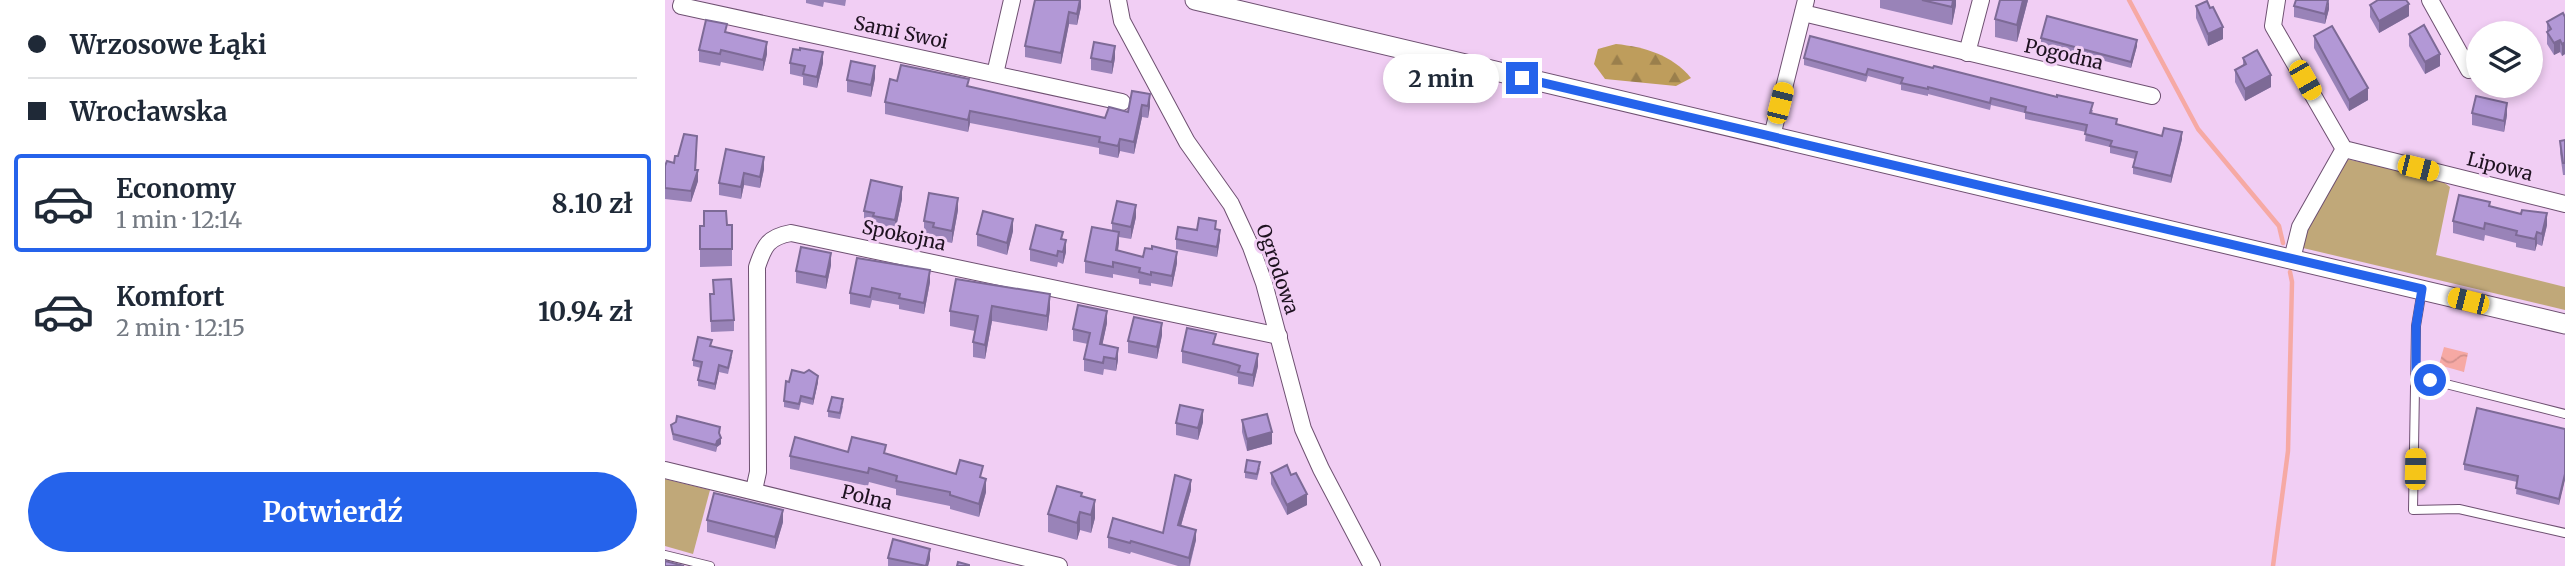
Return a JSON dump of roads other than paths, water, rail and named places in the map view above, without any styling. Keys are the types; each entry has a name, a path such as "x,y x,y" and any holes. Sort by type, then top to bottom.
{"street":[{"name":"Sami Swoi","path":"683,0 681,6 1122,102"},
{"path":"995,74 1012,0"},
{"name":"Ogrodowa","path":"1118,0 1122,21 1187,142 1231,204 1251,247 1279,336 1303,429 1372,566"},
{"path":"1195,0 2565,324"},
{"path":"1967,53 1981,0"},
{"path":"2277,0 2273,26 2344,149 2300,227 2292,259"},
{"path":"2430,0 2466,65"},
{"name":"Pogodna","path":"1772,136 1805,6 1967,53 2152,96"},
{"name":"Lipowa","path":"2344,149 2565,204"},
{"name":"Spokojna","path":"754,490 758,472 757,267 764,247 776,235 790,233 1279,336"},
{"name":"Polna","path":"665,470 1059,566"}],"lane":[{"path":"2422,289 2416,326 2413,510 2459,509 2565,533"},
{"path":"2416,381 2430,380 2565,414"},
{"path":"665,555 710,566"}],"water":[{"path":"2444,347 2468,353 2464,372 2439,365"}],"waterway":[{"path":"2129,0 2198,129 2279,226 2283,243"},
{"path":"2273,566 2288,451 2292,282 2290,272"}]}
